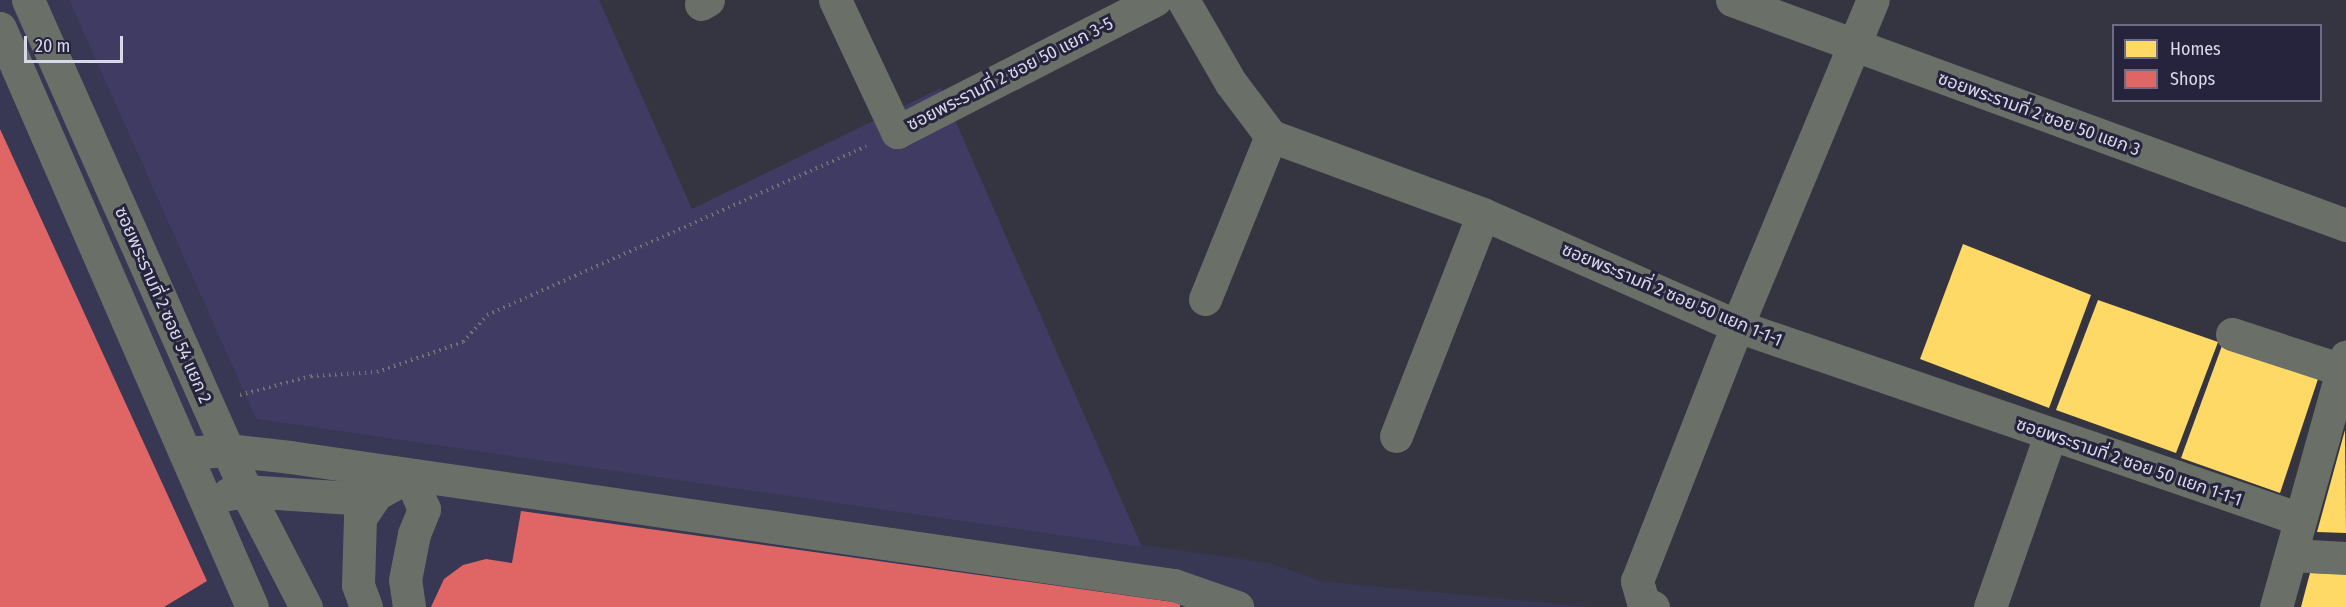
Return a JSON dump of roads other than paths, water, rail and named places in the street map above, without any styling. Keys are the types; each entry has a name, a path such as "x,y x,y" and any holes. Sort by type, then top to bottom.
{"street":[{"name":"ซอยพระรามที่ 2 ซอย 54 แยก 2","path":"28,0 227,450 306,607"},
{"name":"ซอยพระรามที่ 2 ซอย 50 แยก 3-5","path":"835,0 897,132 1155,0"},
{"path":"1183,0 1231,83 1270,136 1205,299"},
{"name":"ซอยพระรามที่ 2 ซอย 50 แยก 3","path":"1732,0 1855,47 2346,225"},
{"path":"1653,607 1643,602 1637,581 1737,326 1873,0"},
{"path":"0,28 252,607"},
{"name":"ซอยพระรามที่ 2 ซอย 50 แยก 1-1-1","path":"1270,136 1483,214 1737,326 2050,436 2300,519"},
{"path":"1396,436 1483,214"},
{"path":"2232,334 2344,363 2276,607"},
{"path":"1990,607 2050,436"},
{"path":"185,453 227,450 1174,585 1237,607"},
{"path":"206,499 246,491 343,498 376,494 409,476"},
{"path":"409,476 424,509 414,534 405,580 409,607"},
{"path":"366,607 358,585 360,518 376,494"},
{"path":"2291,555 2346,558"}]}
